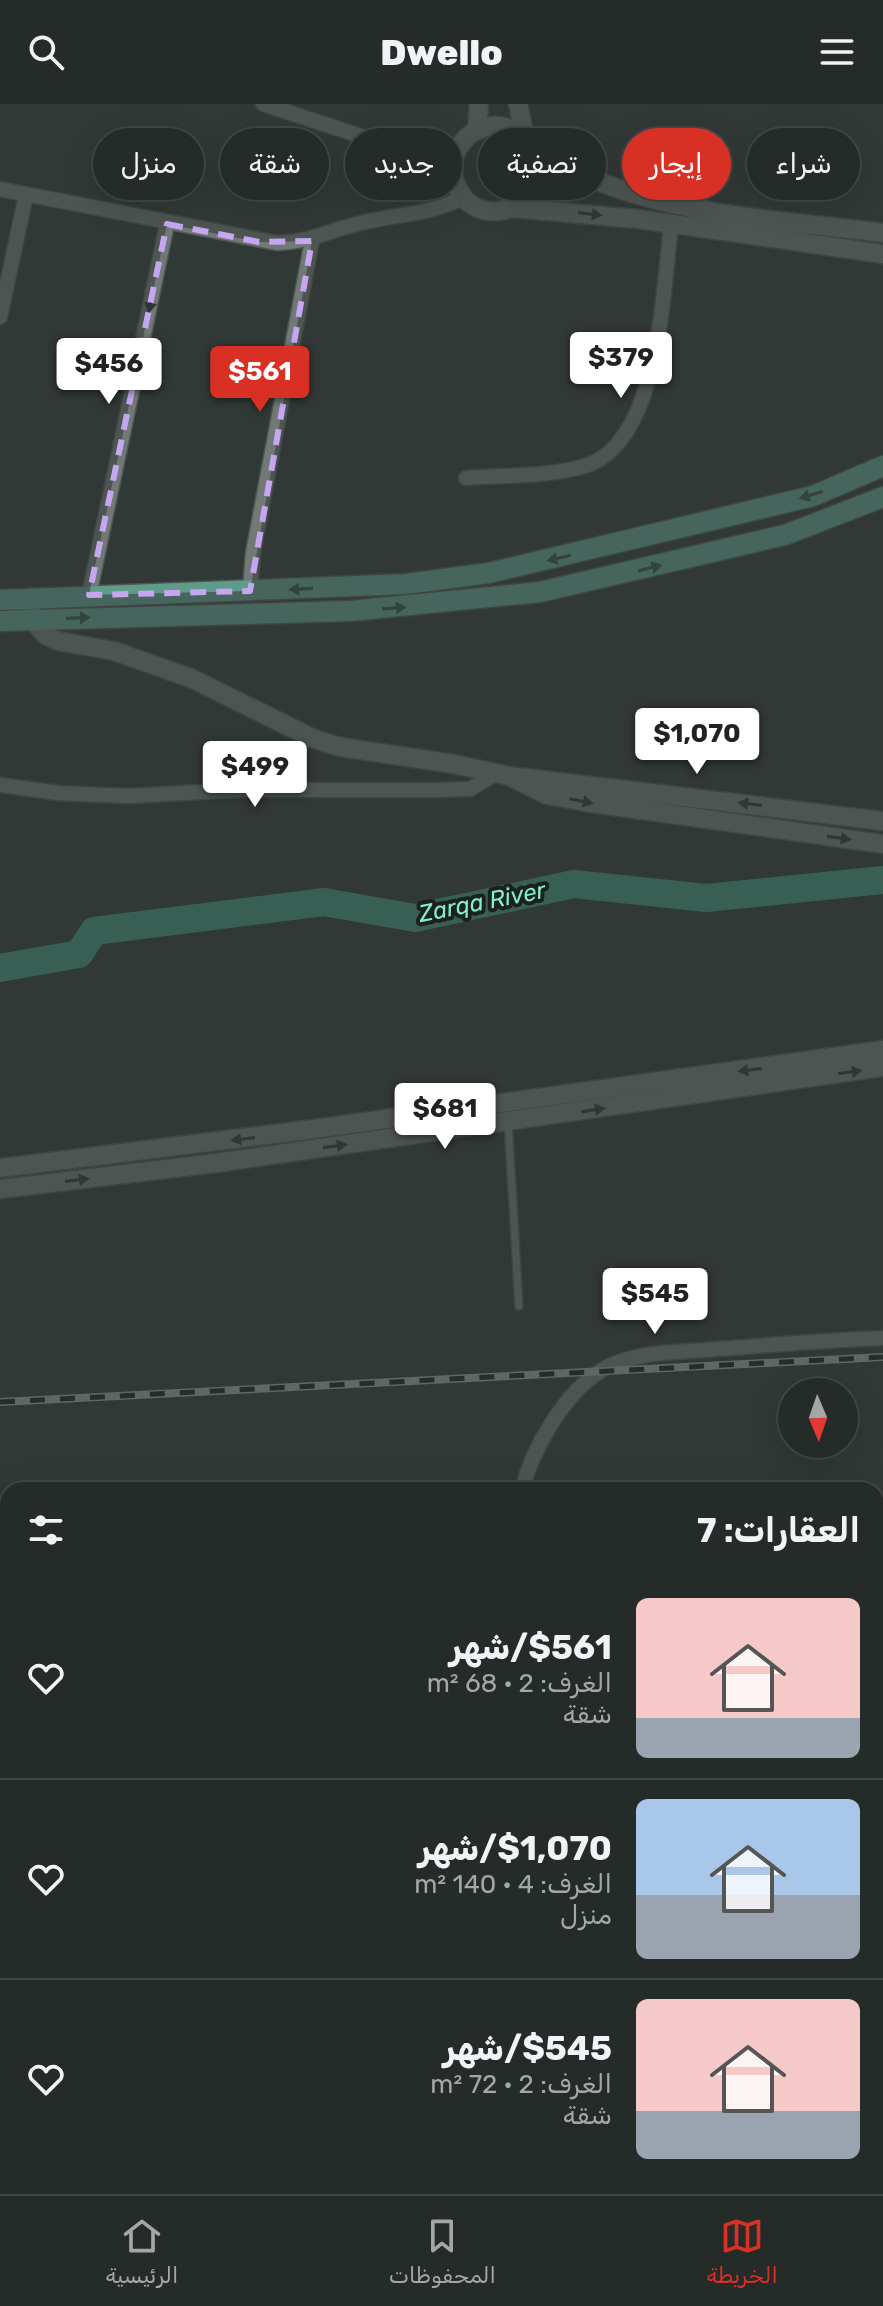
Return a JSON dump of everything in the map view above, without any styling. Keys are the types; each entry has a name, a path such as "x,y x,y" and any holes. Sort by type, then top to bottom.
{"main road":[{"path":"0,600 406,584 489,573 813,496 883,466"},
{"path":"0,621 350,611 540,592 785,535 883,497"}],"street":[{"path":"263,104 345,131"},
{"path":"462,145 477,130 479,104"},
{"path":"518,104 525,128"},
{"path":"606,183 699,208 883,233"},
{"path":"0,189 259,242 312,241 367,221 423,214 464,197"},
{"path":"462,193 481,209 512,208 671,225 883,254"},
{"path":"0,317 26,195"},
{"path":"512,208 523,200"},
{"path":"89,595 167,224"},
{"path":"466,478 578,467 608,453 622,437 647,387 671,225"},
{"path":"250,591 253,553 312,241"},
{"path":"32,597 31,619 38,629 58,641 114,651 193,679 314,739 340,747 503,775 883,821"},
{"path":"114,616 105,630 105,638 114,651"},
{"path":"0,785 58,793 128,796 238,790 440,790 470,789 503,775 547,795 585,802 883,844"},
{"path":"0,1189 216,1163 883,1050"},
{"path":"0,1168 883,1067"},
{"path":"212,1143 216,1163"},
{"path":"524,1482 533,1454 551,1423 600,1371 622,1361 700,1351 883,1338"}],"lane":[{"path":"507,1112 519,1306"}],"highlighted area":[{"path":"167,224 259,242 312,241 250,591 89,595"}],"waterway":[{"name":"Zarqa River","path":"0,968 79,954 94,931 324,902 415,918 574,884 706,898 883,880"}],"railway":[{"path":"0,1402 883,1357"}]}
